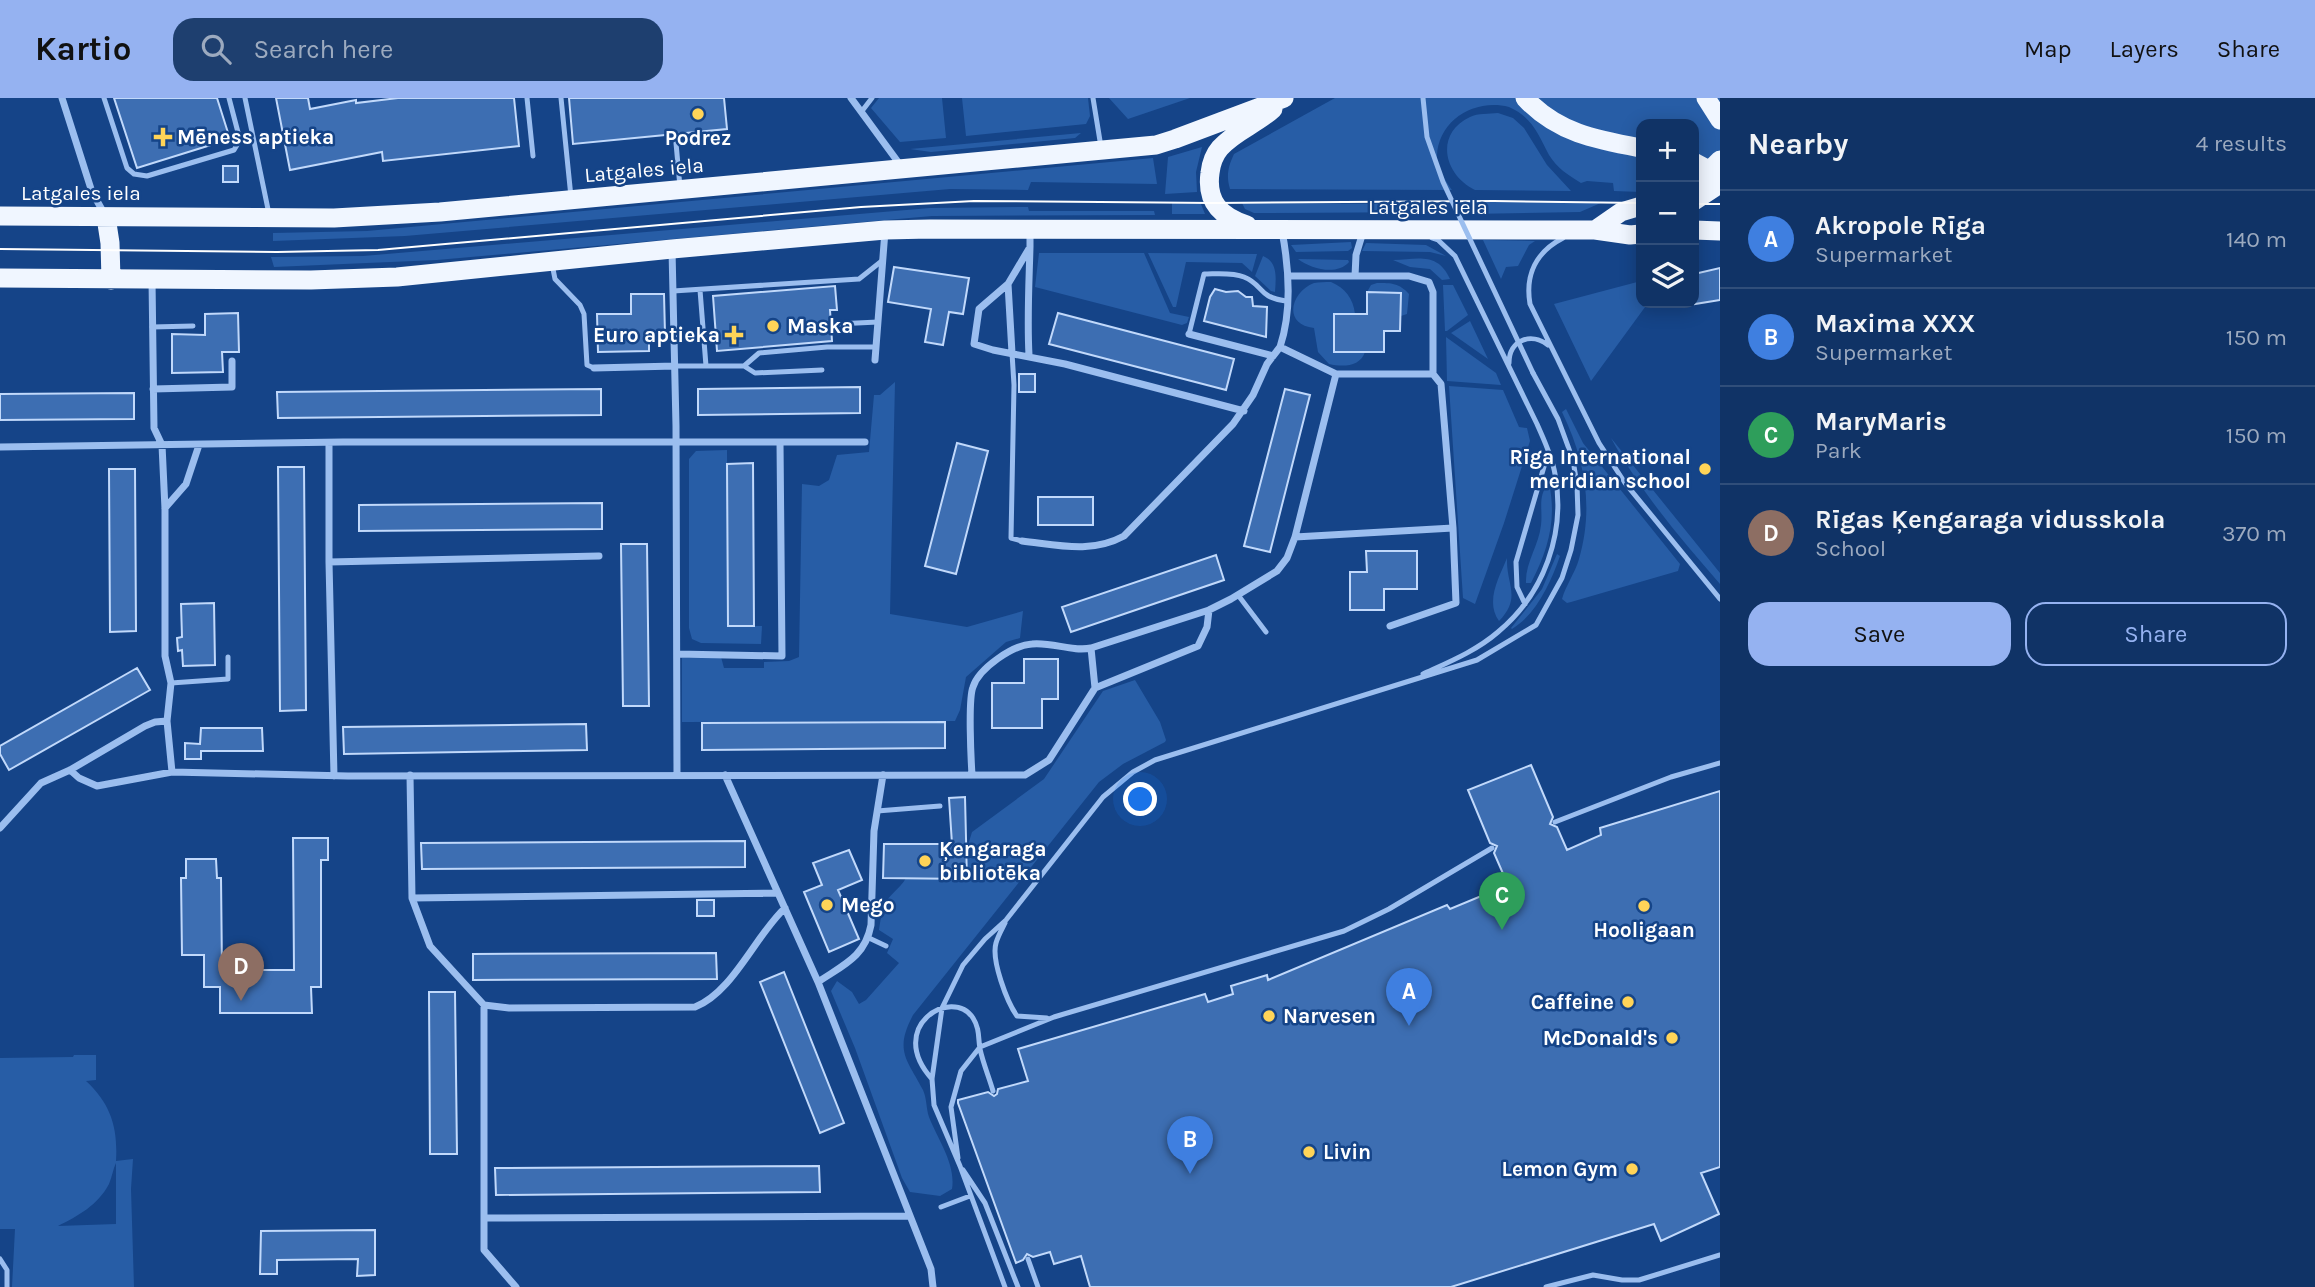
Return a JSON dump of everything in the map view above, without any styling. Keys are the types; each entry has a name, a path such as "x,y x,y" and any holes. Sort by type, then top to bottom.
{"highway":[{"name":"Latgales iela","path":"0,216 381,217 680,190 1156,145 1284,98"},
{"name":"Latgales iela","path":"1261,229 1234,221 1213,203 1210,170 1219,149 1236,134 1260,120 1284,98"},
{"path":"1525,98 1535,110 1566,130 1581,136 1636,147"},
{"path":"1706,98 1720,120"},
{"path":"1699,179 1720,160"},
{"path":"1699,165 1720,176"},
{"path":"1699,198 1720,184"},
{"path":"1586,230 1636,208"},
{"path":"106,217 111,280"},
{"path":"1586,230 1636,220"},
{"name":"Latgales iela","path":"0,278 357,278 885,230 1030,237 1261,229 1586,230"},
{"path":"1586,230 1636,234"},
{"path":"1699,230 1720,231"}],"street":[{"path":"62,98 92,192 106,217"},
{"path":"851,98 904,169"},
{"path":"1022,541 1094,548 1124,536 1233,425 1244,411 1280,347 1286,329 1289,276 1282,229"},
{"path":"876,360 885,230"},
{"path":"1355,276 1356,255 1364,230"},
{"path":"1030,237 1008,284 979,309 974,344 993,350 1029,355 1244,411"},
{"path":"1029,355 1026,307 1030,237"},
{"path":"672,249 676,441 677,775"},
{"path":"1289,276 1409,276 1429,282 1433,292 1433,373 1441,384 1453,528 1456,603 1390,626"},
{"path":"152,280 154,428 162,446 165,656 171,682 167,721 172,772"},
{"path":"1008,284 1012,353"},
{"path":"1189,334 1273,356"},
{"path":"1280,347 1336,374 1433,373"},
{"path":"153,389 232,387 232,361"},
{"path":"594,368 675,366"},
{"path":"972,775 972,688 980,675 1010,649 1028,644 1079,651 1091,648 1209,610 1277,571 1287,558 1295,537 1336,374"},
{"path":"677,654 782,656 780,442"},
{"path":"0,447 865,442"},
{"path":"329,443 334,776"},
{"path":"165,509 186,484 199,445"},
{"path":"1295,537 1453,528"},
{"path":"329,562 599,556"},
{"path":"70,770 79,778 97,786 172,772 334,776 1025,775 1049,760 1095,688 1198,646 1207,627 1209,610"},
{"path":"1091,648 1095,688"},
{"path":"0,828 41,783 70,770 145,726 167,721"},
{"path":"410,775 412,898 430,946 484,1005 509,1008 695,1007 709,1001 722,988 772,920 785,908"},
{"path":"725,775 818,982 931,1269 933,1287"},
{"path":"818,982 860,954 869,937 874,831 883,775"},
{"path":"412,898 777,893"},
{"path":"484,1005 484,1250 516,1287"},
{"path":"484,1218 910,1216"}],"lane":[{"path":"104,98 127,168 134,174 147,176 234,150 240,140 229,98"},
{"path":"245,98 270,218"},
{"path":"527,98 533,156"},
{"path":"561,98 571,200"},
{"path":"862,111 872,98"},
{"path":"1093,98 1101,150"},
{"path":"1004,1286 960,1166 934,1105 932,1079 942,1008 964,965 985,939 1006,920 1103,797 1133,772 1155,760 1477,660 1525,634 1536,625 1562,578 1571,550 1577,515 1577,485 1573,460 1558,419 1533,373 1443,182 1427,137 1423,98"},
{"path":"676,143 680,190"},
{"path":"1408,682 1474,649 1498,632 1525,604 1538,585 1556,535 1558,507 1555,474 1549,450 1455,256 1438,240 1410,230"},
{"path":"1586,230 1549,245 1537,258 1527,289 1530,304 1599,443 1625,483 1720,599"},
{"path":"673,292 859,279 885,258"},
{"path":"552,261 555,279 580,305 584,314 585,355 587,365 594,368"},
{"path":"1189,334 1204,274 1241,275 1251,280 1266,296 1286,301"},
{"path":"700,290 706,366"},
{"path":"836,324 878,322"},
{"path":"152,327 193,326"},
{"path":"1512,373 1509,365 1512,349 1525,339 1541,340 1553,351"},
{"path":"744,366 760,353 827,347 876,347"},
{"path":"1012,353 1014,385 1011,538 1022,541"},
{"path":"675,366 744,366 755,373 822,370"},
{"path":"1525,604 1517,587 1516,562 1549,450"},
{"path":"1238,595 1266,632"},
{"path":"171,682 228,679 228,657"},
{"path":"1555,822 1671,777 1720,763"},
{"path":"877,811 940,806"},
{"path":"1018,1287 985,1203 960,1166 951,1107 961,1071 980,1047 1054,1017 1344,931 1389,909 1492,848"},
{"path":"1006,920 995,944 995,959 1011,1008 1017,1016 1054,1017"},
{"path":"869,937 886,946"},
{"path":"932,1079 921,1068 915,1055 915,1041 919,1027 929,1015 952,1006 964,1009 980,1032 980,1047 993,1091"},
{"path":"941,1207 970,1196"},
{"path":"1546,1287 1593,1275 1639,1280 1720,1255"},
{"path":"0,1259 8,1270 7,1287"},
{"path":"1028,1259 1038,1287"}],"shaded area":[{"path":"879,98 942,98 946,138 900,142 871,108"},
{"path":"962,98 1088,98 1090,116 1086,124 966,136"},
{"path":"1109,98 1190,98 1128,119"},
{"path":"1335,98 1720,98 1720,154 1699,169 1699,119 1636,119 1636,192 1614,191 1613,183 1581,183 1556,164 1534,127 1523,116 1509,107 1496,105 1471,109 1460,115 1444,132 1439,143 1438,165 1452,190 1230,189 1228,172 1234,154"},
{"path":"1498,113 1513,118 1524,128 1547,165 1571,191 1475,190 1456,175 1447,154 1451,133 1470,117"},
{"path":"1081,133 1075,138 931,152 910,149"},
{"path":"1202,147 1196,172 1197,192 1165,194 1168,157"},
{"path":"1153,158 1157,184 1031,182 1028,190 950,189 405,236 273,241 273,233 367,231"},
{"path":"1467,201 1603,202 1580,212 1469,214"},
{"path":"1172,203 1201,204 1205,214 1172,214"},
{"path":"1242,203 1440,204 1444,212 1254,213 1245,209"},
{"path":"1028,207 1029,211 1154,211 1155,215 932,216 437,260 274,267 271,257 363,256 930,208"},
{"path":"1483,240 1535,241 1529,245 1518,266 1506,267 1501,279"},
{"path":"1351,242 1352,248 1348,251 1296,252 1291,245"},
{"path":"1366,243 1426,245 1446,256 1430,252 1362,251"},
{"path":"1039,253 1144,253 1170,313 1189,317 1187,323 1182,325 1035,287"},
{"path":"1148,253 1257,254 1252,272 1242,263 1186,262 1176,307 1173,307"},
{"path":"1263,256 1274,266 1275,292 1255,276"},
{"path":"1419,258 1433,261 1440,264 1450,279 1442,280 1430,269 1410,267 1393,260"},
{"path":"1298,259 1349,262 1338,269 1324,270"},
{"path":"1331,282 1348,294 1355,314 1334,314 1334,351 1365,352 1359,361 1350,365 1329,364 1318,352 1314,328 1297,321 1294,314 1295,300 1306,287 1314,283"},
{"path":"1636,282 1636,308 1644,308 1591,381 1554,304"},
{"path":"1395,284 1409,294 1407,314 1401,316 1401,293 1367,292 1371,285"},
{"path":"1443,285 1453,285 1468,315 1447,331 1445,331"},
{"path":"1470,321 1488,359 1451,333"},
{"path":"1446,337 1496,373 1501,385 1447,381"},
{"path":"895,382 890,614 967,627 1023,611 1020,638 1006,642 966,677 960,710 955,721 682,722 682,658 721,657 724,668 764,668 764,662 789,661 799,657 802,484 819,486 829,480 837,455 869,452 874,395 880,395"},
{"path":"1449,386 1503,390 1519,427 1527,428 1530,441 1475,604 1463,598"},
{"path":"1566,409 1583,443 1680,564 1678,571 1567,603 1562,599 1579,559 1586,521 1585,484 1576,448 1562,412"},
{"path":"1611,438 1720,573 1720,584 1648,495"},
{"path":"727,450 728,626 762,626 761,644 701,643 692,639 689,628 689,459 696,451"},
{"path":"1549,483 1552,510 1549,534 1537,571 1531,583 1526,583 1540,532 1542,498"},
{"path":"1557,554 1560,556 1542,597 1521,623 1512,629 1542,589"},
{"path":"1507,558 1511,598 1506,613 1499,621 1493,598"},
{"path":"1135,680 1160,722 1165,742 1123,764 1099,782 913,1015 907,1027 904,1038 905,1054 923,1090 929,1117 949,1161 953,1180 952,1189 940,1196 910,1192 902,1178 855,1048 831,991 837,981 852,992 859,1004 866,1000 899,963 887,953 893,939 879,930 888,899 906,878 967,879 968,845 972,832 1044,779 1103,691"},
{"path":"96,1055 96,1080 86,1081 102,1099 111,1117 116,1138 116,1161 133,1159 131,1189 134,1287 12,1287 15,1229 0,1229 0,1058","holes":["116,1163 116,1224 58,1226 80,1214 99,1198 109,1184"]}],"building":[{"path":"114,98 217,98 230,139 137,168"},
{"path":"276,98 308,98 310,109 356,100 356,103 398,98 514,98 519,146 383,161 382,152 290,170"},
{"path":"569,98 724,98 727,129 573,144"},
{"path":"223,166 238,166 238,182 223,182"},
{"path":"894,267 969,278 963,314 949,312 943,345 925,342 931,309 888,302"},
{"path":"1720,268 1720,300 1699,303 1699,273"},
{"name":"Maska","path":"835,286 837,310 830,310 832,341 717,351 713,296"},
{"path":"1215,289 1238,291 1246,297 1252,297 1253,306 1267,307 1266,337 1204,321 1210,297"},
{"path":"1367,292 1401,293 1400,331 1384,331 1384,352 1334,352 1334,314 1367,314"},
{"path":"631,294 664,294 665,334 649,334 649,351 598,352 597,314 631,314"},
{"path":"238,313 239,352 222,352 223,372 172,373 172,334 205,335 205,314"},
{"path":"1058,313 1234,359 1226,390 1049,344"},
{"path":"1019,374 1035,374 1035,392 1019,392"},
{"path":"860,387 860,413 698,415 698,389"},
{"path":"601,389 601,415 278,418 277,392"},
{"path":"1285,389 1310,395 1270,552 1244,546"},
{"path":"134,393 134,419 0,420 0,394"},
{"path":"957,443 988,451 956,574 925,566"},
{"path":"753,463 754,626 728,626 727,464"},
{"path":"278,467 304,467 306,710 280,711"},
{"path":"109,469 135,469 136,631 110,632"},
{"path":"1038,497 1093,497 1093,525 1038,525"},
{"path":"602,503 602,529 359,531 359,505"},
{"path":"621,544 647,544 649,706 623,706"},
{"path":"1366,551 1417,551 1417,589 1384,589 1384,610 1350,610 1350,572 1367,572"},
{"path":"1216,555 1224,580 1071,632 1062,607"},
{"path":"214,603 215,665 183,666 182,650 178,651 177,638 182,637 181,604"},
{"path":"1024,659 1058,659 1058,699 1042,699 1042,728 992,728 992,683 1024,683"},
{"path":"137,668 150,690 9,770 0,754 0,746"},
{"path":"945,722 945,748 702,750 702,723"},
{"path":"586,724 587,750 344,754 343,727"},
{"path":"201,728 262,728 263,751 201,751 201,759 185,759 185,743 200,744"},
{"path":"1531,765 1553,817 1550,824 1557,827 1567,850 1601,835 1600,828 1720,791 1720,1167 1701,1173 1719,1214 1661,1241 1654,1224 1451,1287 1090,1287 1081,1256 1054,1264 1050,1252 1033,1257 1027,1254 1023,1260 1016,1263 958,1100 988,1092 994,1096 998,1089 1028,1081 1018,1049 1205,994 1208,1002 1233,994 1231,986 1267,975 1268,980 1447,905 1450,909 1508,885 1494,853 1497,846 1490,843 1468,790"},
{"name":"Ķengaraga bibliotēka","path":"965,797 967,879 883,878 884,844 952,844 949,798"},
{"path":"293,838 328,838 328,860 321,860 321,987 311,987 312,1013 220,1013 220,987 204,987 204,955 182,955 181,878 186,878 186,859 216,859 217,878 221,878 222,970 294,970"},
{"path":"745,841 745,867 422,869 421,843"},
{"name":"Mego","path":"849,850 862,880 838,890 859,939 829,952 804,892 822,885 813,863"},
{"path":"697,900 714,900 714,916 697,916"},
{"path":"716,953 717,979 473,980 473,954"},
{"path":"784,972 844,1123 820,1133 760,982"},
{"path":"429,992 455,992 457,1154 430,1154"},
{"path":"819,1166 820,1192 496,1195 495,1168"},
{"path":"375,1230 375,1275 357,1276 358,1259 277,1260 277,1274 260,1274 261,1231"}],"tram line":[{"path":"0,249 277,252 378,250 861,207 974,201 1636,203"},
{"path":"1699,204 1720,204"}],"place":[{"name":"Podrez","path":"698,114"},
{"name":"Mēness aptieka","path":"163,137"},
{"name":"Maska","path":"773,326"},
{"name":"Euro aptieka","path":"734,335"},
{"name":"Rīga International meridian school","path":"1705,469"},
{"name":"Ķengaraga bibliotēka","path":"925,861"},
{"name":"Mego","path":"827,905"},
{"name":"Hooligaan","path":"1644,906"},
{"name":"MaryMaris","path":"1502,930"},
{"name":"Rīgas Ķengaraga vidusskola","path":"241,1001"},
{"name":"Caffeine","path":"1628,1002"},
{"name":"Narvesen","path":"1269,1016"},
{"name":"Akropole Rīga","path":"1409,1026"},
{"name":"McDonald's","path":"1672,1038"},
{"name":"Livin","path":"1309,1152"},
{"name":"Lemon Gym","path":"1632,1169"},
{"name":"Maxima XXX","path":"1190,1174"}]}
